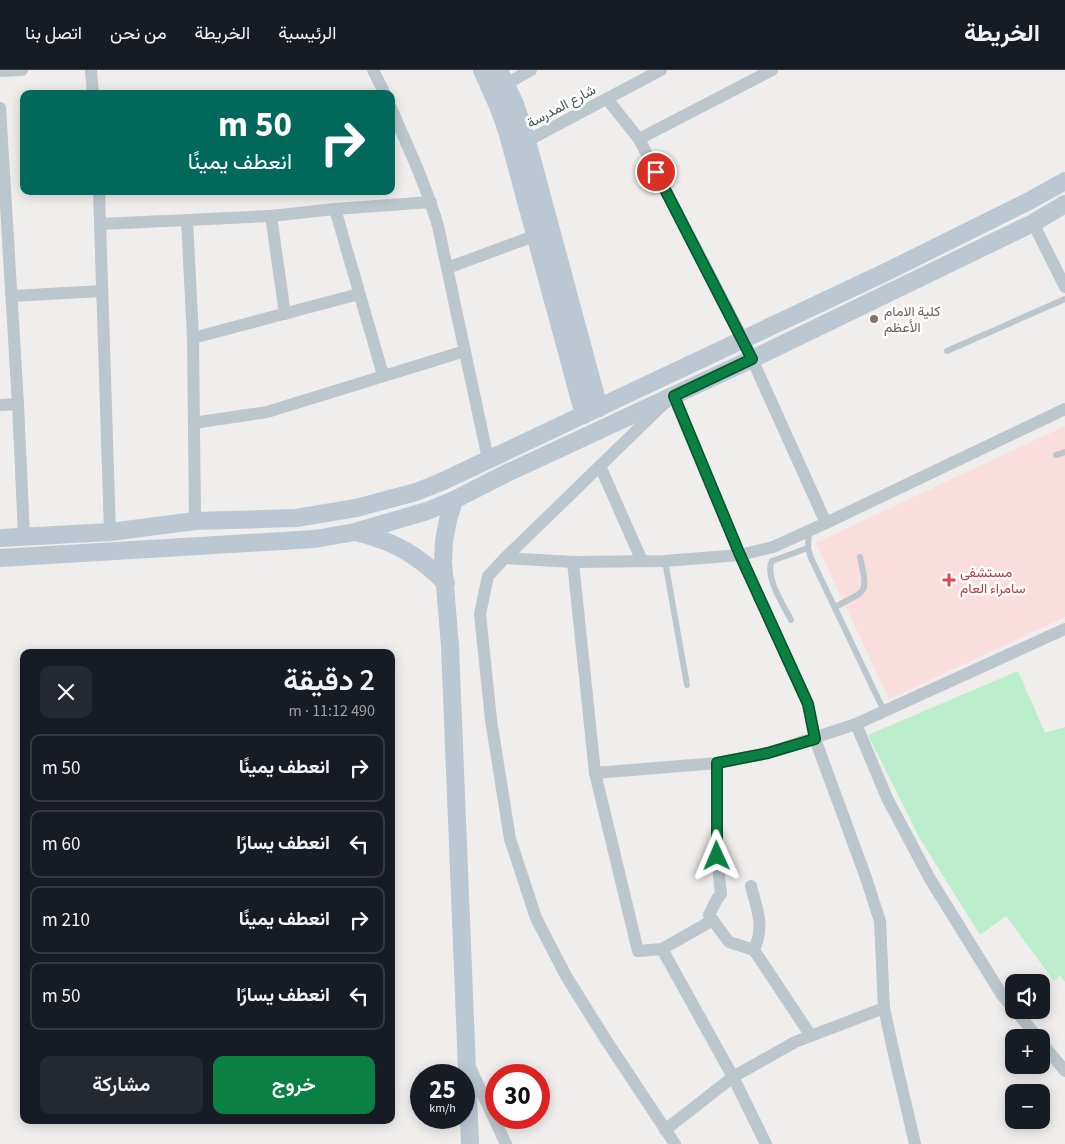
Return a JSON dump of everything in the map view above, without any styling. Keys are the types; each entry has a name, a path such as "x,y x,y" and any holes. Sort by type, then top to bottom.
{"main road":[{"path":"482,70 507,131 534,236 592,411"},
{"path":"502,77 527,141 592,411"},
{"path":"0,538 110,532 195,521 296,518 356,508 416,492 442,482 884,273 1029,201 1065,181"},
{"path":"0,558 315,539 355,532 427,511 752,359 1033,222 1065,204"},
{"path":"454,500 444,541 443,562 450,646 470,1144"},
{"path":"228,520 229,544"},
{"path":"355,532 381,538 405,549 427,564 446,583"}],"street":[{"path":"0,71 22,70"},
{"path":"92,70 93,90"},
{"path":"373,70 383,90"},
{"path":"502,77 531,70"},
{"path":"639,139 772,70"},
{"name":"شارع المدرسة","path":"527,141 655,72"},
{"path":"607,99 639,139 743,339 826,523"},
{"path":"0,108 4,210 12,296 24,536"},
{"path":"395,125 413,156 431,202 488,459"},
{"path":"507,131 519,139 527,141"},
{"path":"99,195 110,532"},
{"path":"101,224 271,216 431,202"},
{"path":"336,209 383,375"},
{"path":"271,216 285,314"},
{"path":"187,220 193,338 195,521"},
{"path":"1033,222 1065,287"},
{"path":"447,268 534,236"},
{"path":"12,296 101,291"},
{"path":"193,338 359,294"},
{"path":"194,423 268,412 465,351"},
{"path":"675,1144 566,976 536,918 510,839 491,720 480,614 488,576 674,396 740,555 808,704 815,739 880,920 884,1008 916,1144"},
{"path":"0,405 18,404"},
{"path":"505,558 573,562 665,561 740,555 773,547 1065,409"},
{"path":"600,466 642,561"},
{"path":"573,562 595,773 638,951 662,949 712,920"},
{"path":"595,773 717,763 768,753 815,739 856,724 1065,629"},
{"path":"856,724 887,798 930,879 1005,998"},
{"path":"717,763 717,856 721,894 709,915 729,942 754,950 811,1036"},
{"path":"751,886 760,922 760,938 754,950"},
{"path":"662,949 732,1077 766,1144"},
{"path":"666,1130 732,1077 795,1042 884,1008"},
{"path":"1022,1019 1031,1029"},
{"path":"1050,1052 1065,1070"},
{"path":"467,1061 506,1144"}],"lane":[{"path":"947,351 1065,299"},
{"path":"1056,455 1065,452"},
{"path":"809,531 808,548 811,558 884,711"},
{"path":"791,620 769,575 769,566 772,561 808,548"},
{"path":"834,607 862,592 866,584 860,557"},
{"path":"665,561 687,685"}],"shaded area":[{"name":"مستشفى سامراء العام","path":"1065,426 1065,617 889,699 816,543"}],"green space":[{"path":"1018,671 1045,733 1065,727 1065,982 1060,975 1054,981 1006,916 980,935 919,837 868,735"}],"place":[{"name":"كلية الامام الأعظم","path":"874,319"},
{"name":"مستشفى سامراء العام","path":"949,580"}],"route":[{"path":"656,172 752,359 674,396 740,555 808,704 815,739 768,753 717,763 717,856"}]}
